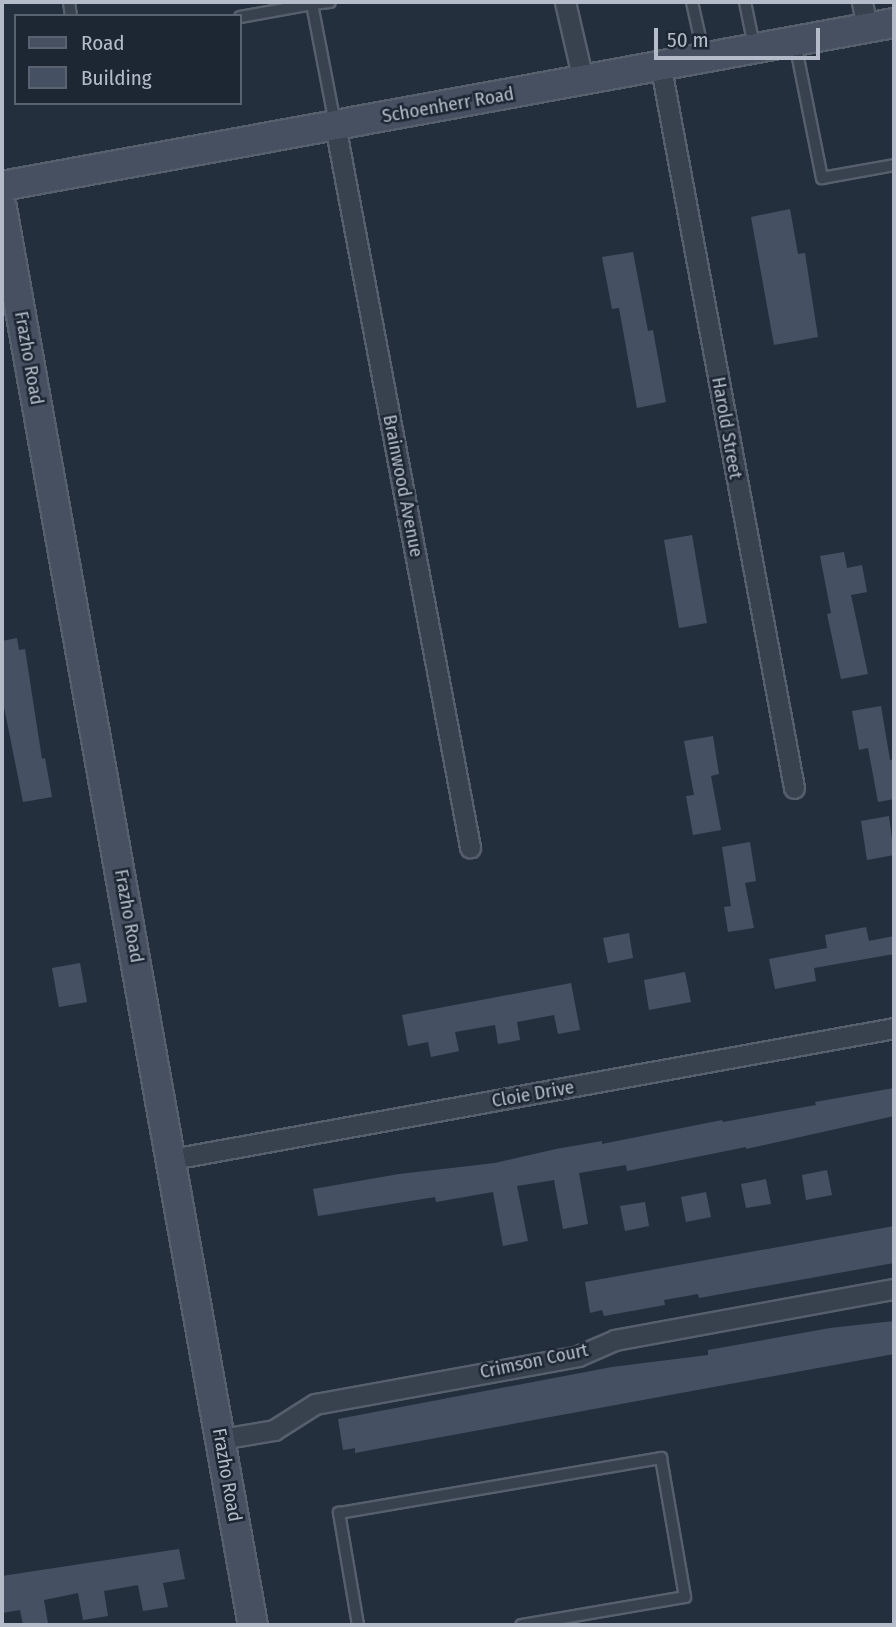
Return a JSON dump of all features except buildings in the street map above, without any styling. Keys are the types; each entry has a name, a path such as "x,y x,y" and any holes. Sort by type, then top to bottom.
{"street":[{"path":"565,2 583,80"},
{"name":"Schoenherr Road","path":"2,186 705,60 795,42 875,18"},
{"name":"Harold Street","path":"661,68 794,788"},
{"name":"Brainwood Avenue","path":"335,125 470,847"},
{"name":"Frazho Road","path":"2,208 253,1625"},
{"name":"Cloie Drive","path":"172,1159 894,1028"},
{"name":"Crimson Court","path":"221,1439 274,1430 315,1404 578,1356 615,1340 894,1289"}],"lane":[{"path":"242,18 312,3 330,2"},
{"path":"692,2 705,60"},
{"path":"745,2 754,50"},
{"path":"312,3 335,125"},
{"path":"795,42 822,178 894,165"},
{"path":"358,1625 339,1513 661,1458 685,1597 521,1625"}]}
